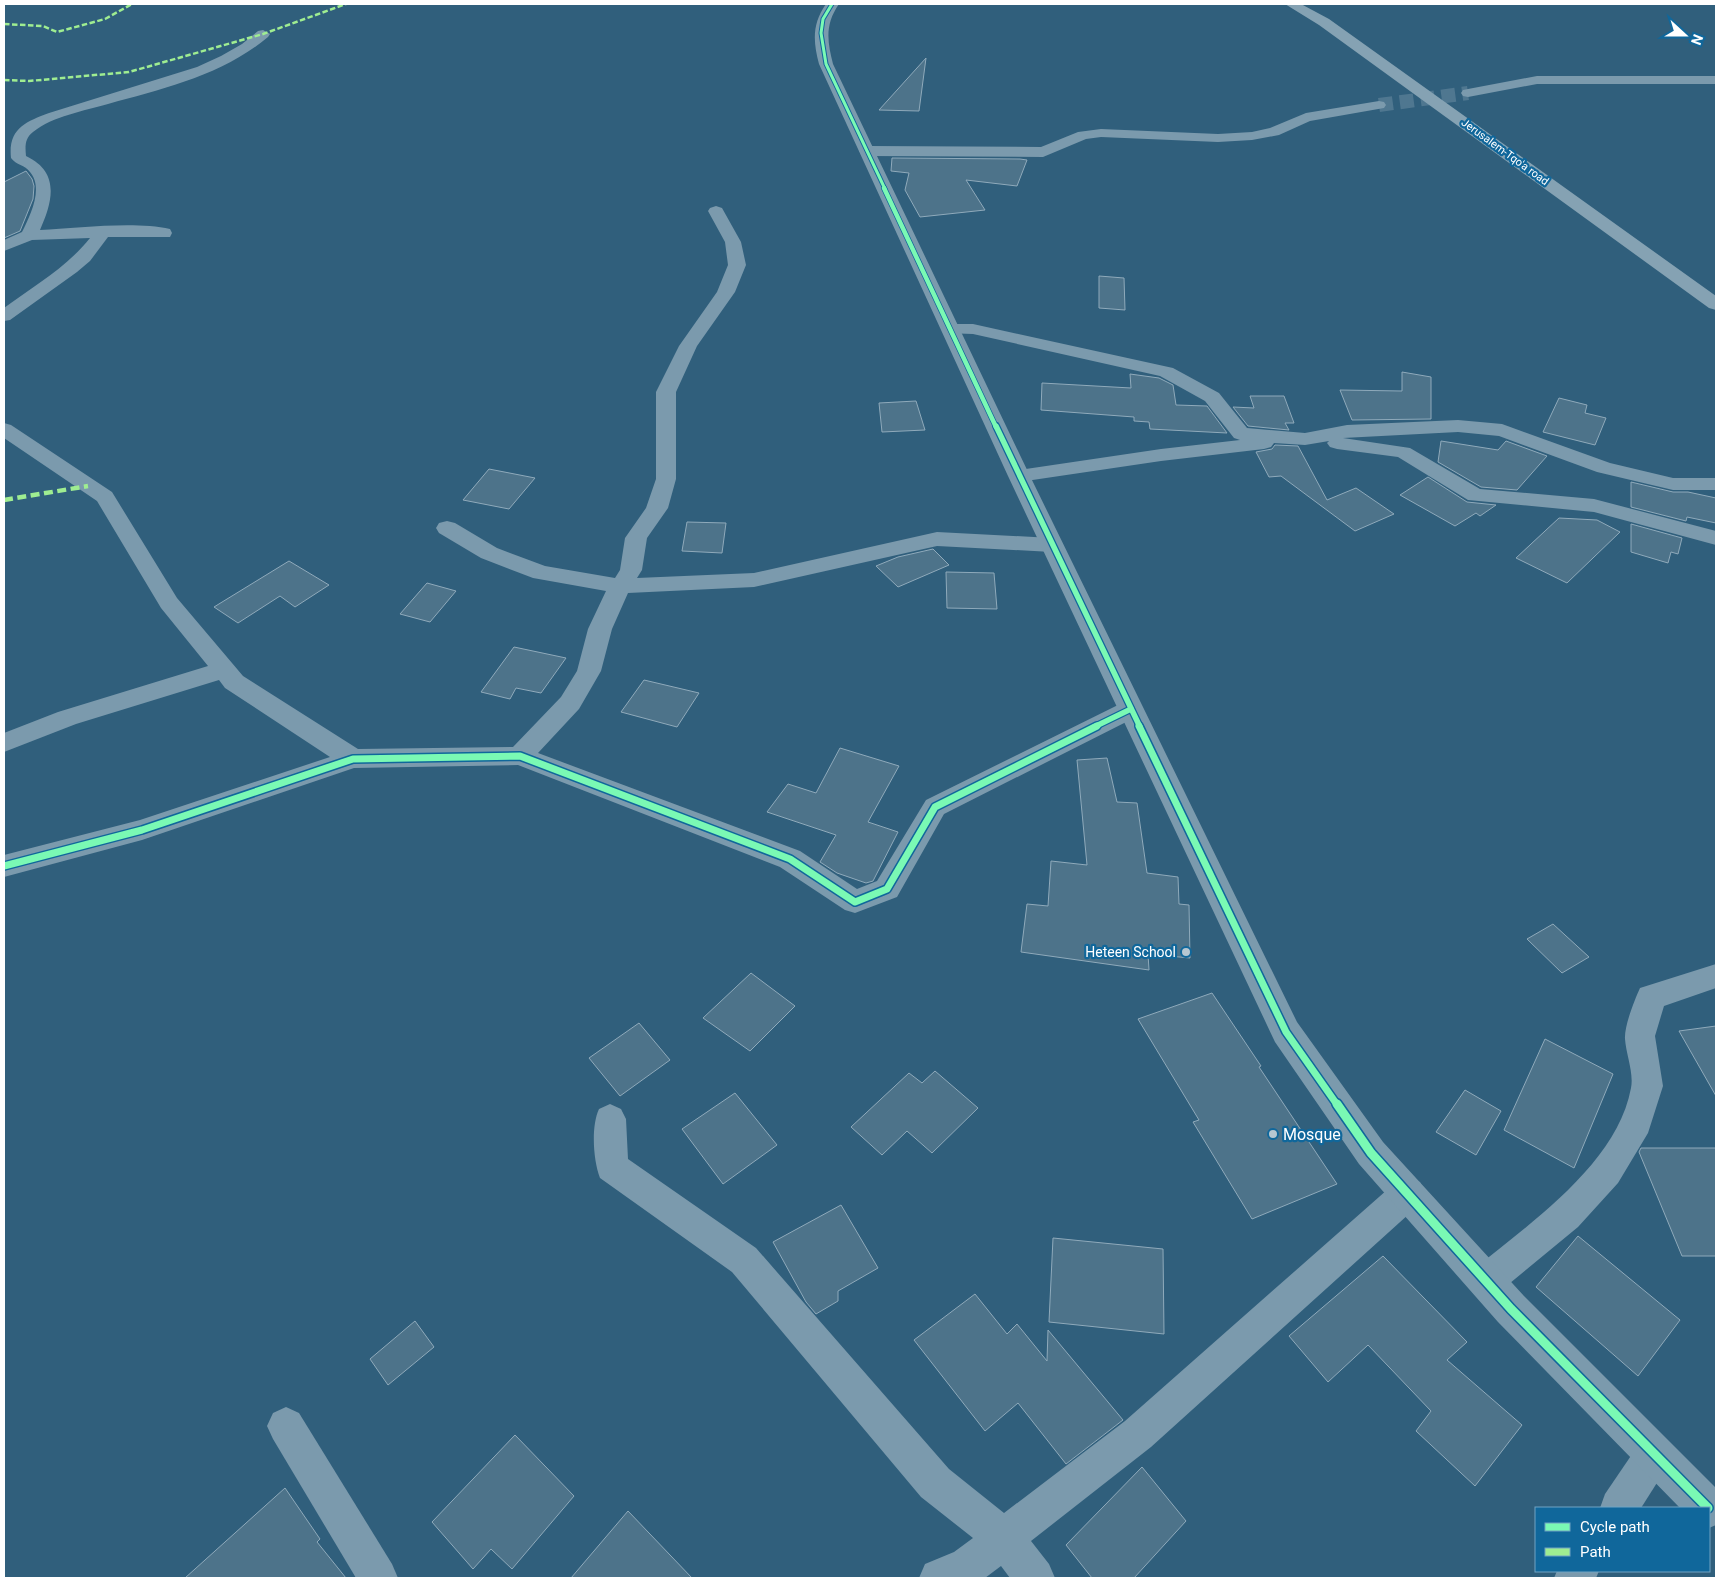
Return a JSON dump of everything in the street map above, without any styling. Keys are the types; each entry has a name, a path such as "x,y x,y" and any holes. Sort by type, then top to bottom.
{"main road":[{"name":"Jerusalem-Tqo'a road","path":"1292,4 1324,22 1716,304"}],"street":[{"path":"832,4 826,12 819,35 826,64 1019,476 1286,1032 1371,1153 1486,1281 1708,1507"},
{"path":"29,234 43,197 42,177 38,170 32,162 19,158 17,144 24,131 47,118 147,88 207,67 254,44 263,34"},
{"path":"1468,93 1537,80 1716,80"},
{"path":"867,152 1043,152 1083,135 1101,133 1218,138 1252,136 1274,132 1306,117 1379,105"},
{"path":"520,756 570,703 590,671 600,629 631,570 636,538 657,508 666,480 666,392 688,346 726,292 736,265 733,242 716,211"},
{"path":"4,246 29,234 135,231 164,233"},
{"path":"4,316 84,257 103,232"},
{"path":"950,329 972,329 1062,347 1166,372 1212,397 1240,434 1304,438 1403,452 1475,495 1594,506 1716,538"},
{"path":"1019,476 1347,431 1449,426 1502,430 1604,468 1673,484 1716,484"},
{"path":"4,429 105,497 170,603 234,682 353,759"},
{"path":"447,528 490,553 541,572 621,586 754,580 937,539 1052,545"},
{"path":"4,743 67,718 224,670"},
{"path":"4,866 142,830 353,759 520,756 790,859 855,902 887,889 935,807 1131,710"},
{"path":"1486,1281 1566,1216 1606,1172 1637,1122 1647,1086 1640,1036 1652,997 1716,976"},
{"path":"610,1119 612,1167 744,1260 935,1483 1004,1538 1035,1578"},
{"path":"939,1578 967,1567 1138,1434 1408,1193"},
{"path":"286,1426 378,1578"},
{"path":"1620,1507 1654,1454"}],"building":[{"path":"926,58 919,111 879,110"},
{"path":"892,158 1027,160 1017,186 966,180 985,210 920,217 905,190 909,173 891,171"},
{"path":"26,171 32,179 34,186 33,199 20,231 4,238 4,182"},
{"path":"1099,276 1124,278 1125,310 1099,308"},
{"path":"1402,372 1431,377 1431,419 1352,420 1340,390 1402,391"},
{"path":"1130,374 1159,378 1173,385 1176,405 1207,406 1227,433 1150,429 1149,422 1134,421 1134,417 1041,410 1042,383 1131,388"},
{"path":"1250,396 1284,396 1294,423 1285,423 1289,430 1248,426 1233,407 1254,408"},
{"path":"1559,398 1587,405 1585,413 1606,418 1595,445 1543,432"},
{"path":"916,401 925,430 882,432 879,403"},
{"path":"1441,441 1498,450 1506,441 1547,456 1517,490 1481,487 1438,462"},
{"path":"1275,445 1298,446 1327,500 1356,488 1394,514 1355,531 1281,476 1269,477 1256,452 1272,449"},
{"path":"489,469 535,478 509,509 463,500"},
{"path":"1428,477 1467,502 1496,505 1480,516 1476,513 1455,526 1400,495"},
{"path":"1631,482 1673,492 1688,492 1716,498 1716,523 1687,517 1686,521 1631,507"},
{"path":"1559,518 1597,520 1620,532 1567,583 1516,558"},
{"path":"687,522 726,523 722,553 682,551"},
{"path":"1631,524 1682,538 1678,554 1671,552 1668,563 1631,552"},
{"path":"933,549 949,565 898,587 876,566 898,557"},
{"path":"289,561 329,585 295,607 280,596 238,623 214,607"},
{"path":"946,572 994,573 997,609 947,608"},
{"path":"427,583 456,591 430,622 400,614"},
{"path":"514,647 566,658 541,693 516,688 510,699 481,692"},
{"path":"644,680 699,693 677,727 621,712"},
{"path":"840,748 899,766 868,822 898,832 873,881 866,883 837,873 820,862 836,835 767,812 788,784 816,793"},
{"path":"1107,758 1117,802 1137,803 1147,873 1178,877 1179,904 1189,905 1190,958 1148,954 1149,970 1021,952 1027,904 1048,906 1051,861 1087,865 1077,760"},
{"path":"1553,924 1589,957 1562,973 1527,939"},
{"path":"751,973 795,1006 750,1051 703,1018"},
{"path":"1212,993 1337,1184 1252,1219 1193,1122 1199,1120 1138,1019"},
{"path":"639,1023 670,1060 620,1096 589,1058"},
{"path":"1716,1026 1716,1096 1679,1031"},
{"path":"1545,1039 1613,1074 1574,1168 1504,1130"},
{"path":"935,1071 978,1108 932,1153 907,1131 882,1155 851,1127 909,1073 922,1083"},
{"path":"1465,1090 1501,1111 1476,1155 1436,1132"},
{"path":"735,1093 777,1145 723,1184 682,1129"},
{"path":"1641,1148 1716,1148 1716,1256 1682,1256 1639,1152"},
{"path":"841,1205 878,1268 838,1291 838,1301 816,1314 806,1302 773,1242"},
{"path":"1578,1236 1680,1320 1638,1376 1536,1287"},
{"path":"1053,1238 1163,1249 1164,1334 1049,1322"},
{"path":"1383,1256 1467,1342 1447,1360 1522,1425 1475,1486 1416,1431 1431,1411 1368,1345 1328,1382 1289,1336"},
{"path":"975,1294 1007,1334 1017,1324 1047,1361 1048,1330 1123,1420 1066,1464 1018,1403 985,1431 914,1340"},
{"path":"415,1321 434,1347 388,1385 370,1359"},
{"path":"515,1435 574,1496 512,1569 491,1549 473,1569 432,1522"},
{"path":"1142,1467 1186,1521 1134,1578 1092,1578 1066,1545"},
{"path":"285,1488 320,1539 317,1542 346,1578 185,1578"},
{"path":"628,1511 692,1578 571,1578"}],"tunnel":[{"path":"1379,105 1468,93"}],"marked path":[{"path":"4,24 43,26 57,32 105,19 132,4"},
{"path":"4,80 29,81 129,72 263,34 346,4"},
{"path":"4,500 88,486"}],"cycle path":[{"path":"832,4 821,26 821,40 826,64 1019,476 1286,1032 1371,1153 1511,1309 1707,1507"},
{"path":"4,866 142,830 353,759 520,756 790,859 855,902 887,889 935,807 1131,709"}],"place":[{"name":"Heteen School","path":"1186,952"},
{"name":"Mosque","path":"1273,1134"}]}
